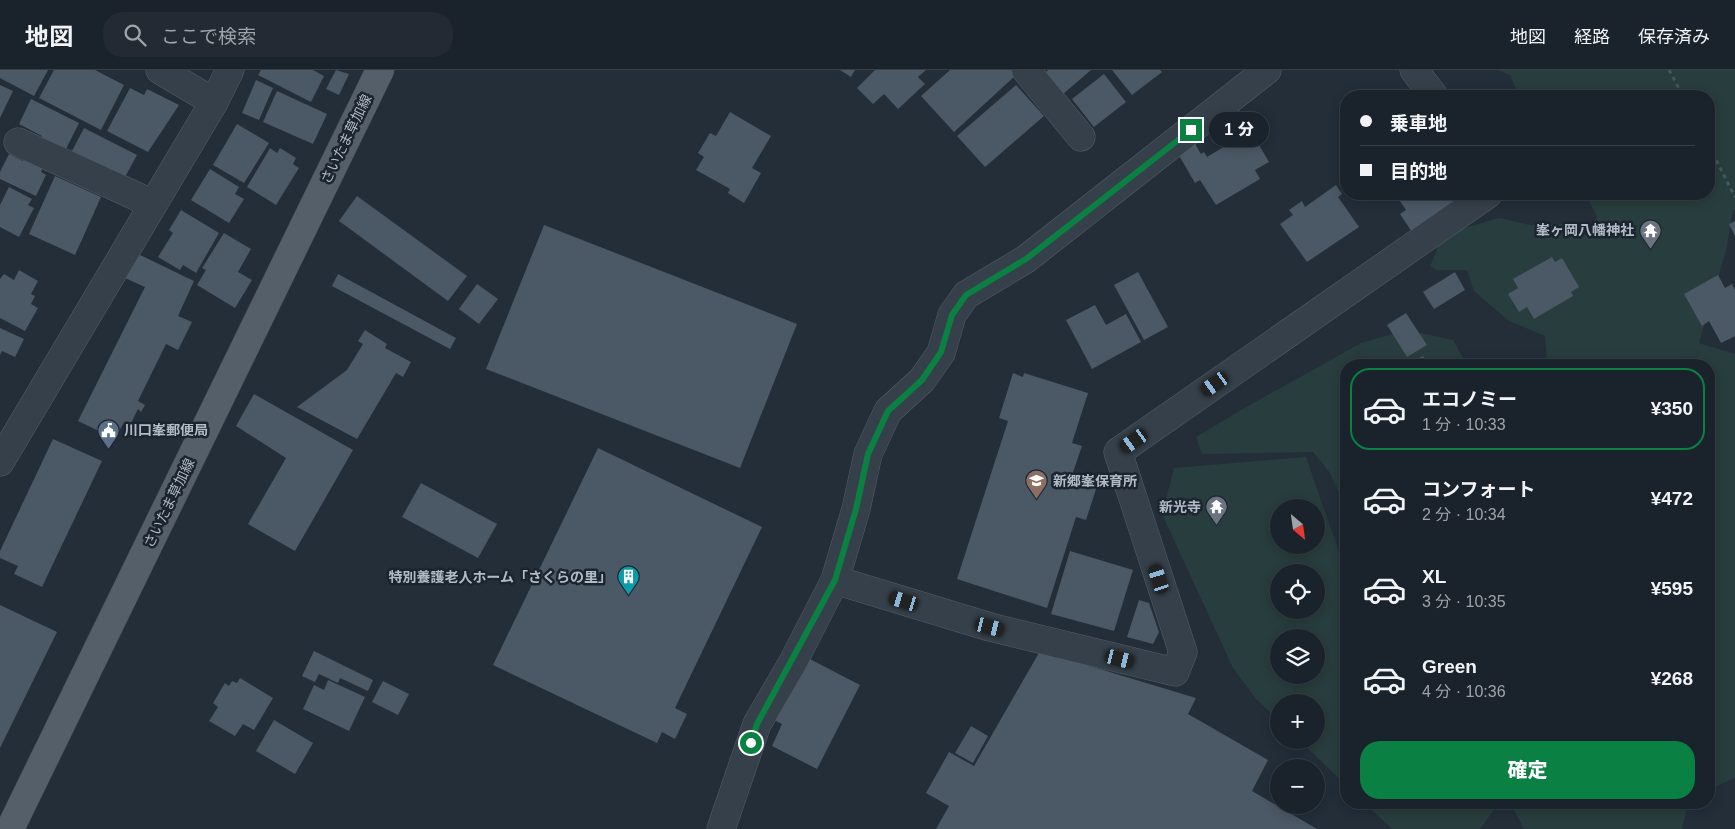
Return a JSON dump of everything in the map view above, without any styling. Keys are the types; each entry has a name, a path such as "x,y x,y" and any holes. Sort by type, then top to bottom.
{"main road":[{"name":"さいたま草加線","path":"10,829 380,70"}],"street":[{"path":"160,70 214,102"},
{"path":"0,462 214,102 230,70"},
{"path":"1026,70 1081,137"},
{"path":"721,829 757,724 835,580 856,509 868,454 884,419 888,411 922,380 941,352 952,315 966,295 1026,259 1268,70"},
{"path":"1414,70 1429,90"},
{"path":"18,142 153,204"},
{"path":"835,580 990,627 1175,672 1183,652 1118,452 1479,200"}],"path":[{"path":"1669,70 1680,90"},
{"path":"1715,158 1735,197"}],"green space":[{"path":"1498,70 1735,70 1735,209 1733,211 1726,251 1699,343 1735,354 1735,778 1715,787 1715,359 1547,359 1545,336 1509,321 1474,291 1467,270 1436,270 1430,266 1443,234 1499,218 1530,225 1566,224 1587,235 1597,217 1588,200 1715,200 1715,90 1516,90 1510,75"},
{"path":"1406,330 1453,340 1464,359 1340,359 1340,494 1330,473 1313,452 1202,454 1196,437 1361,343"},
{"path":"1306,457 1321,499 1270,499 1270,554 1325,554 1325,512 1340,555 1340,779 1325,765 1325,759 1319,759 1308,749 1325,749 1325,694 1270,694 1270,712 1256,699 1233,668 1162,514 1174,468"},
{"path":"1371,809 1495,809 1480,829 1392,829"},
{"path":"1514,809 1687,809 1682,829 1524,829"}],"building":[{"path":"0,70 48,70 34,96 0,78"},
{"path":"54,70 95,70 124,85 101,130 39,98"},
{"path":"261,70 313,70 324,76 311,102 258,75"},
{"path":"336,70 349,74 339,95 326,89"},
{"path":"840,70 855,70 851,77"},
{"path":"875,70 926,70 918,77 925,84 898,109 884,94 873,104 857,88"},
{"path":"950,70 1011,70 1016,75 954,132 921,96"},
{"path":"1048,70 1091,70 1063,94 1045,73"},
{"path":"1112,70 1160,70 1162,72 1132,95"},
{"path":"1104,74 1126,102 1094,127 1072,99"},
{"path":"256,80 273,88 259,120 242,113"},
{"path":"0,85 13,91 0,118"},
{"path":"1016,85 1044,116 985,167 957,136"},
{"path":"130,88 144,95 147,89 179,105 148,152 107,131"},
{"path":"277,91 327,114 313,144 263,122"},
{"path":"31,99 79,123 64,153 40,141 42,136 19,124"},
{"path":"1238,109 1269,162 1255,170 1260,179 1216,205 1200,180 1195,183 1177,152 1194,142 1201,154 1204,152 1207,157 1232,142 1219,119"},
{"path":"730,112 771,136 752,168 761,173 744,203 728,193 730,189 696,170 704,157 698,153 710,133 716,136"},
{"path":"237,124 269,143 244,183 213,165"},
{"path":"84,128 137,155 125,177 72,151"},
{"path":"270,148 277,153 280,148 296,158 293,164 299,168 276,205 247,187"},
{"path":"9,154 23,161 25,157 44,165 41,172 46,175 36,196 0,179 0,172"},
{"path":"210,169 239,187 235,194 244,199 229,223 191,200"},
{"path":"55,176 101,197 75,255 29,234"},
{"path":"1336,185 1340,191 1338,197 1359,227 1307,262 1280,224 1293,215 1289,210 1302,201 1305,207"},
{"path":"9,187 32,199 28,205 34,208 19,237 0,227 0,205"},
{"path":"357,196 467,276 448,301 339,221"},
{"path":"1399,200 1459,200 1412,232 1400,214 1406,210"},
{"path":"181,210 219,233 196,273 183,265 180,270 158,257 173,233 169,230"},
{"path":"1735,221 1735,236 1729,224"},
{"path":"544,225 797,324 740,468 486,369"},
{"path":"224,233 251,249 238,272 252,280 235,308 197,285 206,270 202,268"},
{"path":"138,254 194,281 178,316 192,322 178,350 166,344 138,401 145,405 141,412 138,409 129,427 123,424 115,439 78,421 145,287 125,278"},
{"path":"1552,257 1555,262 1562,258 1579,287 1571,292 1573,296 1534,319 1527,307 1519,312 1508,294 1518,288 1513,279"},
{"path":"19,270 38,281 31,294 35,296 31,304 38,308 25,331 0,318 0,279 4,274 14,280"},
{"path":"1138,272 1168,327 1144,340 1114,285"},
{"path":"1455,272 1465,290 1434,309 1423,292"},
{"path":"338,274 456,338 450,349 332,286"},
{"path":"1718,275 1725,288 1732,284 1735,290 1735,336 1721,343 1709,321 1702,326 1684,294"},
{"path":"477,284 498,299 479,324 459,309"},
{"path":"1095,305 1106,325 1126,314 1141,342 1092,369 1066,320"},
{"path":"1406,313 1427,345 1407,357 1387,325"},
{"path":"0,328 24,339 15,357 2,351 0,355"},
{"path":"365,330 387,344 385,348 411,362 403,377 396,373 357,439 297,407 347,370 363,344 358,341"},
{"name":"新郷峯保育所","path":"1013,373 1023,377 1024,373 1088,393 1072,443 1082,446 1072,475 1098,483 1086,520 1076,517 1047,608 957,579 1008,421 999,418"},
{"path":"254,394 353,450 295,551 248,524 286,458 236,426"},
{"path":"53,439 102,461 42,587 14,574 18,566 0,558 0,551"},
{"name":"特別養護老人ホーム「さくらの里」","path":"598,448 762,527 675,708 687,714 675,739 662,732 657,743 493,665"},
{"path":"421,483 497,524 478,558 402,517"},
{"path":"1070,551 1133,570 1114,631 1051,614"},
{"path":"1139,600 1149,603 1159,632 1153,644 1127,637"},
{"path":"0,605 57,632 0,748"},
{"path":"314,651 373,680 368,691 340,678 338,683 319,674 315,682 302,676"},
{"path":"1040,651 1196,698 1188,714 1268,760 1252,791 1270,802 1270,814 1291,814 1317,829 936,829 949,806 926,793 949,752 974,766"},
{"path":"806,657 860,685 817,769 772,746 782,724 774,720"},
{"path":"240,678 273,698 254,730 243,724 235,736 209,721 218,707 213,703 225,683 229,686 232,681 237,683"},
{"path":"328,680 365,697 349,731 303,709 314,685 324,690"},
{"path":"383,681 409,694 398,715 372,702"},
{"path":"274,720 313,743 295,774 256,751"},
{"path":"971,726 988,736 973,763 955,753"}],"place":[{"name":"峯ヶ岡八幡神社","path":"1650,249"},
{"name":"川口峯郵便局","path":"108,449"},
{"name":"新郷峯保育所","path":"1037,500"},
{"name":"新光寺","path":"1217,526"},
{"name":"特別養護老人ホーム「さくらの里」","path":"628,596"}],"route":[{"path":"751,743 757,724 793,662 835,580 856,509 868,454 888,411 922,380 941,352 952,315 966,295 998,278 1026,259 1191,130"}]}
